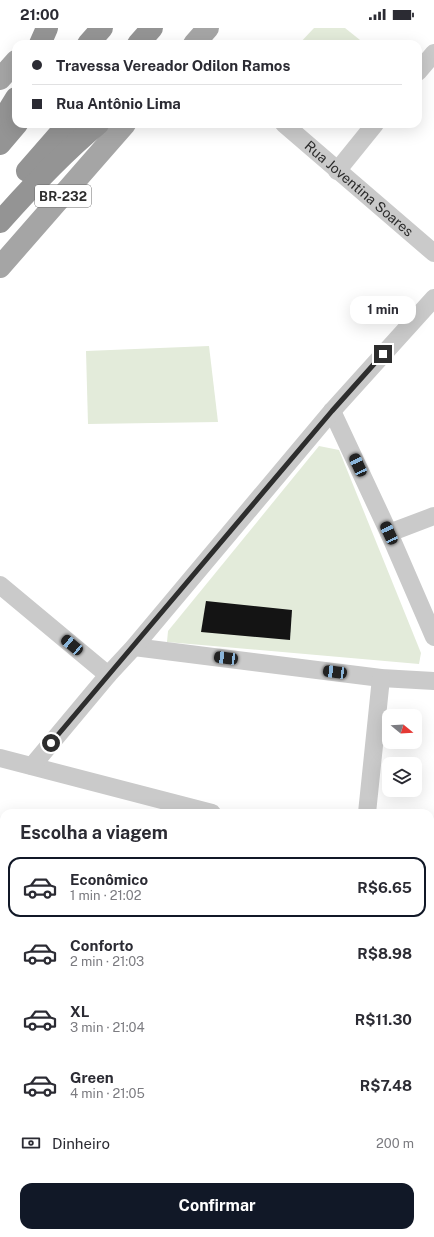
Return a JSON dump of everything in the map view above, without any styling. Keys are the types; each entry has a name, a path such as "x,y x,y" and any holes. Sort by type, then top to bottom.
{"highway":[{"path":"42,40 47,28"},
{"path":"92,40 102,28"},
{"path":"142,40 152,28"},
{"path":"0,124 12,107"},
{"path":"0,144 14,128"},
{"name":"BR-232","path":"0,202 65,128"},
{"path":"0,222 55,162 93,128"}],"main road":[{"path":"34,40 44,28"},
{"path":"198,40 208,28"},
{"path":"0,79 12,65"},
{"name":"BR-232","path":"0,268 122,128"}],"street":[{"path":"422,67 434,53"},
{"name":"Rua Joventina Soares","path":"289,128 434,253"},
{"path":"337,170 372,128"},
{"path":"32,766 108,674 134,647 332,411 434,298"},
{"path":"332,411 389,533 434,637"},
{"path":"389,533 434,516"},
{"path":"0,585 108,674"},
{"path":"134,647 381,678 434,681"},
{"path":"367,809 381,678"},
{"path":"0,758 197,809"}],"green space":[{"path":"314,28 345,28 360,40 303,40"},
{"path":"209,346 218,422 88,424 86,351"},
{"path":"319,446 339,450 421,653 419,664 167,642 168,631"}],"building":[{"path":"206,601 292,610 290,640 201,632"}],"route":[{"path":"51,743 108,674 134,647 332,411 383,354"}]}
